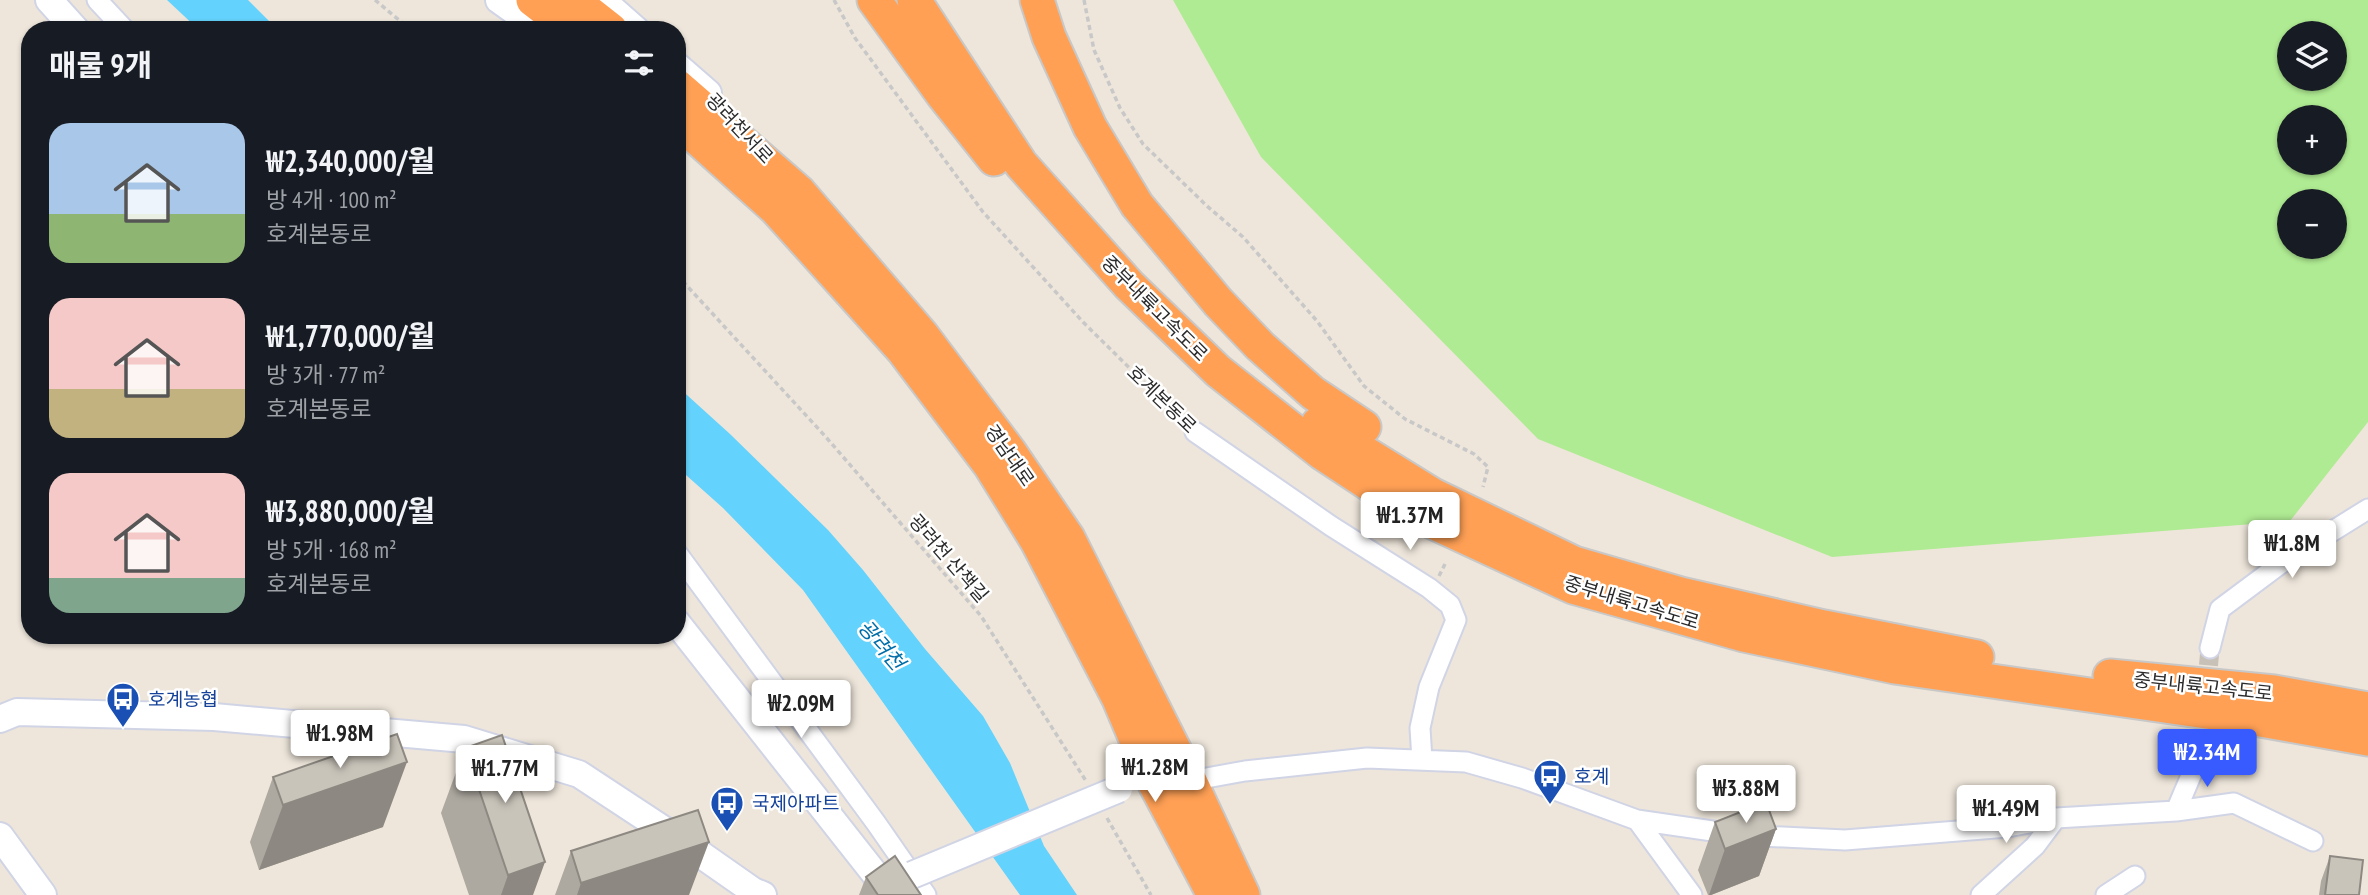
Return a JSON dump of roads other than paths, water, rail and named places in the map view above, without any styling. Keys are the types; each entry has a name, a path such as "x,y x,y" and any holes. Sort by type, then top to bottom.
{"highway":[{"path":"533,0 560,21"},
{"path":"573,0 600,21"},
{"path":"874,0 943,95 1065,246 1129,310 1210,382 1322,453"},
{"name":"중부내륙고속도로","path":"914,0 1021,164 1120,275 1218,371 1322,453 1413,513 1573,587 1744,635 1895,667 2255,719 2368,739"},
{"name":"중부내륙고속도로","path":"933,0 960,47 1036,154 1126,262 1223,353 1309,418 1433,495 1574,563 1681,594 1824,627 1980,658 2107,676 2274,692 2368,709"},
{"path":"1037,0 1049,37 1090,127 1137,205 1218,302 1259,346 1313,393 1427,469 1566,546 1681,594"},
{"name":"경남대로","path":"686,95 922,335 1009,452 1068,538 1190,781 1243,895"},
{"name":"경남대로","path":"686,127 788,201 990,465 1037,541 1119,699 1153,780 1214,895"}],"street":[{"path":"49,0 68,21"},
{"path":"97,0 117,21"},
{"path":"499,0 528,21"},
{"path":"602,0 626,21"},
{"name":"광려천서로","path":"686,74 714,99 788,201"},
{"name":"광려천서로","path":"686,137 788,201"},
{"name":"호계본동로","path":"1195,432 1331,526 1429,588 1450,605 1456,620 1429,687 1420,728 1422,760"},
{"path":"2210,648 2220,609 2283,562 2368,509"},
{"path":"686,566 919,885"},
{"path":"686,634 889,891"},
{"path":"0,719 17,712 214,717 464,738 579,774 753,891 763,895"},
{"path":"2176,811 2200,752"},
{"path":"861,895 919,885 1119,789 1153,780 1190,781 1245,771 1367,758 1466,762 1522,778 1637,820 1740,835 1845,840 2008,827 2056,818 2176,811 2234,803 2312,841"},
{"path":"1980,895 2035,846 2056,818"},
{"path":"1637,820 1692,895"},
{"path":"0,836 43,895"},
{"path":"2106,895 2134,876"}],"water":[{"path":"167,0 248,0 269,21 189,21"},
{"name":"광려천","path":"686,394 828,530 983,716 1010,763 1044,846 1077,895 1020,895 803,590 723,508 686,475"}],"tunnel":[{"path":"2201,752 2210,648"}],"place":[{"name":"호계농협","path":"123,729"},
{"name":"호계","path":"1550,806"},
{"name":"국제아파트","path":"727,833"}]}
